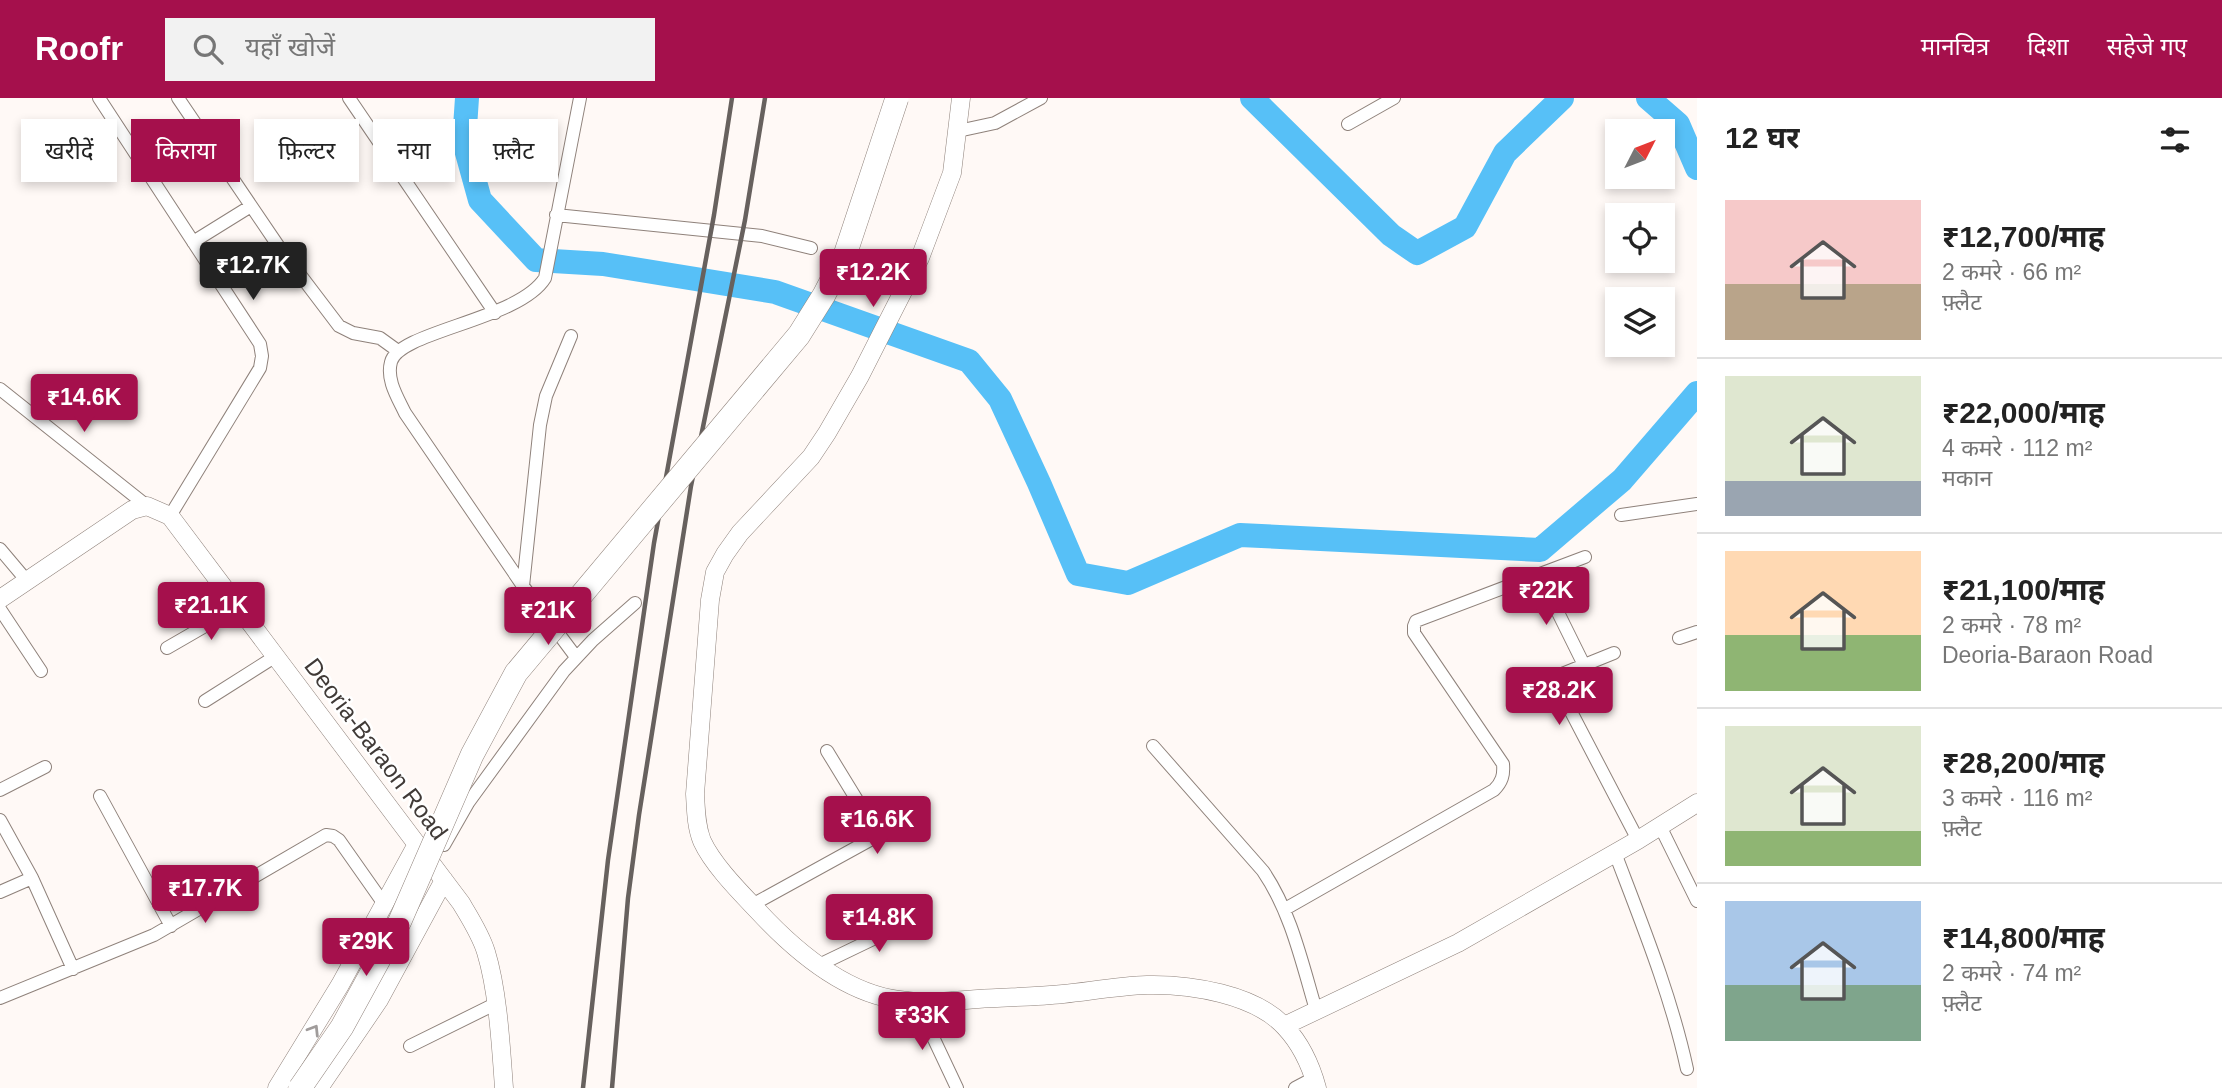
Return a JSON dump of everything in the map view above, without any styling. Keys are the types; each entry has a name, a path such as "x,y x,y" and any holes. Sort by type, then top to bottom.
{"highway":[{"path":"300,1088 342,1027 400,922 472,755 516,673 799,335 813,314 845,255 897,98"}],"street":[{"path":"99,98 260,344 260,369 170,516"},
{"path":"178,98 279,247 339,326 353,333 380,338 398,351"},
{"path":"349,98 495,313"},
{"path":"576,657 523,586 405,413 393,387 390,363 398,351 407,345 495,313 535,291 545,278 580,98"},
{"path":"961,98 952,173 920,258 860,376 811,457 740,533 715,572 710,600 695,794 697,821 703,842 752,905 787,940 856,989 898,1000 916,1001 1061,994 1145,985 1176,985 1212,991 1261,1009 1284,1026 1297,1042 1316,1083 1295,1088"},
{"path":"957,131 995,123 1041,98"},
{"path":"1348,124 1394,98"},
{"path":"194,242 251,206"},
{"path":"555,220 762,236 811,248"},
{"path":"523,586 540,425 546,396 571,336"},
{"path":"0,389 147,506"},
{"path":"1621,514 1697,504"},
{"path":"0,599 132,510 147,506"},
{"name":"Deoria-Baraon Road","path":"147,506 170,516 461,903 486,951 504,1088"},
{"path":"0,549 27,581"},
{"path":"1285,909 1494,790 1500,783 1504,773 1503,764 1414,633 1413,626 1416,621 1586,557"},
{"path":"1539,574 1584,665"},
{"path":"319,1088 379,1000 439,874 468,803 576,657 635,603"},
{"path":"167,648 239,607"},
{"path":"0,609 41,671"},
{"path":"1679,638 1697,632"},
{"path":"1614,653 1557,676 1555,681 1638,840"},
{"path":"205,701 276,656"},
{"path":"1153,746 1263,871 1276,890 1285,909 1316,1010"},
{"path":"752,905 874,836 875,830 827,751"},
{"path":"0,790 45,767"},
{"path":"100,796 171,926"},
{"path":"1284,1026 1458,943 1638,840 1697,803"},
{"path":"0,820 32,878 73,969"},
{"path":"1660,826 1697,901"},
{"path":"0,998 171,926 326,835 339,840 384,904"},
{"path":"277,1088 321,1019 416,844"},
{"path":"1615,853 1665,986 1679,1029 1687,1069"},
{"path":"0,892 32,878"},
{"path":"819,965 925,914"},
{"path":"916,1001 957,1088"},
{"path":"410,1046 495,1004"}],"waterway":[{"path":"467,98 464,142 480,200 536,260 603,264 775,292 969,361 1000,399 1078,574 1128,583 1240,535 1540,550 1622,480 1697,393"},
{"path":"1252,98 1391,235 1417,253 1465,227 1505,153 1562,98"},
{"path":"1648,98 1678,124 1697,168"}],"railway":[{"path":"583,1088 608,860 654,543 714,215 732,98"},
{"path":"612,1088 628,898 639,815 691,486 745,220 765,98"}]}
